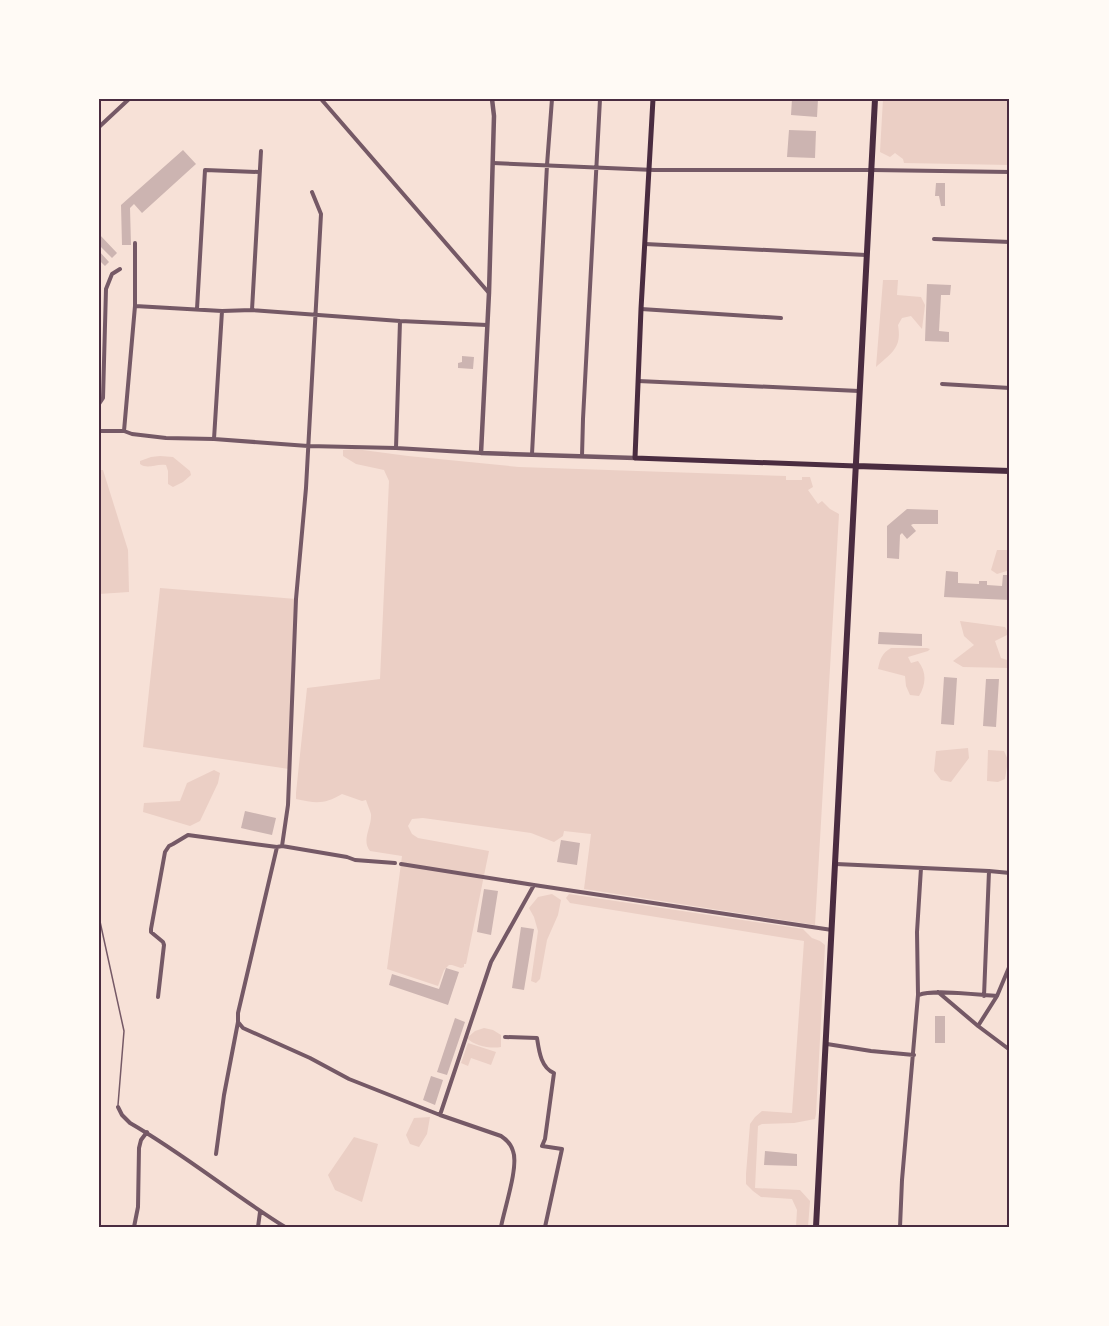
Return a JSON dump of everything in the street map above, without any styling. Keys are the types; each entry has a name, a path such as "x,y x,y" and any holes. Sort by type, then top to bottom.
{"main road":[{"path":"653,99 635,458 1010,471"},
{"path":"816,1227 875,99"}],"street":[{"path":"99,125 129,99"},
{"path":"321,99 489,293"},
{"path":"481,453 489,293 494,116 492,99"},
{"path":"532,454 552,99"},
{"path":"582,456 600,99"},
{"path":"252,310 261,152"},
{"path":"493,163 648,170 1010,172"},
{"path":"196,309 205,170 259,172"},
{"path":"216,1154 238,1013 280,846 288,805 296,599 305,510 321,214 312,192"},
{"path":"934,240 1010,242"},
{"path":"124,431 135,306 135,243"},
{"path":"645,244 867,255"},
{"path":"99,404 103,398 106,289 112,274 120,269"},
{"path":"135,306 252,310 487,325"},
{"path":"641,309 781,318"},
{"path":"214,439 222,310"},
{"path":"396,448 400,321"},
{"path":"638,381 860,392"},
{"path":"942,384 1010,388"},
{"path":"101,431 308,446 635,458"},
{"path":"158,997 165,949 163,942 154,936 151,929 162,868 165,852 169,846 188,835 280,846 355,860 395,863"},
{"path":"401,864 832,930"},
{"path":"836,864 1010,873"},
{"path":"900,1227 918,995 917,932 921,868"},
{"path":"984,996 989,871"},
{"path":"440,1115 491,962 534,885"},
{"path":"978,1026 997,996 1010,965"},
{"path":"918,995 938,992 997,996"},
{"path":"938,992 1010,1050"},
{"path":"238,1022 243,1028 310,1058 349,1079 501,1136 509,1143 515,1157 501,1227"},
{"path":"505,1037 537,1038 540,1057 548,1071 554,1073 545,1139 542,1146 562,1149 545,1227"},
{"path":"826,1044 914,1055"},
{"path":"118,1107 130,1123 147,1132 285,1227"},
{"path":"134,1227 138,1207 139,1148 147,1132"},
{"path":"258,1227 261,1212"}],"lane":[{"path":"99,917 124,1031 118,1107"}],"shaded area":[{"path":"883,99 1010,99 1010,165 904,163 903,159 895,153 890,157 880,152"},
{"path":"883,280 898,280 897,295 921,297 925,305 922,329 911,316 902,318 898,325 897,344 876,367"},
{"path":"355,449 519,467 786,476 786,480 802,480 802,477 810,477 813,487 808,490 818,504 822,501 839,514 815,925 584,889 591,834 564,831 563,836 554,842 531,833 423,818 412,819 408,826 412,834 418,838 489,851 464,967 449,965 444,970 438,986 387,969 402,856 370,851 367,847 371,814 366,800 362,801 342,794 319,802 296,799 307,688 380,679 389,481 384,470 356,464 343,456 343,450"},
{"path":"160,456 173,457 190,471 191,475 173,487 168,484 166,465 143,466 140,464 140,461"},
{"path":"99,470 103,470 128,550 129,592 99,594"},
{"path":"997,550 1010,550 1010,570 997,574 991,570"},
{"path":"160,588 296,599 289,769 143,747"},
{"path":"960,621 1005,627 1009,634 995,641 1001,658 1010,661 1010,668 963,667 953,661 974,645 964,636"},
{"path":"891,648 930,649 908,657 911,663 918,661 923,669 924,683 919,696 910,695 905,676 878,669 885,652"},
{"path":"968,748 969,758 951,782 941,780 934,771 936,751"},
{"path":"988,750 1004,751 1008,760 1005,779 998,782 987,781"},
{"path":"214,770 220,773 218,783 200,821 190,826 143,812 144,803 180,801 187,783"},
{"path":"552,894 561,900 558,915 547,940 540,979 536,983 531,981 538,931 529,908 538,897"},
{"path":"569,894 803,929 812,938 825,945 815,1119 758,1126 755,1188 800,1190 810,1201 808,1227 796,1227 797,1210 792,1199 761,1197 746,1184 750,1124 762,1111 792,1113 804,941 570,903 566,898"},
{"path":"484,1028 501,1035 501,1047 483,1046 467,1038 475,1031"},
{"path":"468,1043 496,1052 491,1065 471,1058 468,1066 461,1063"},
{"path":"430,1117 427,1134 419,1147 410,1144 406,1135 414,1118"},
{"path":"354,1137 378,1144 362,1202 335,1190 328,1175"}],"building":[{"path":"792,99 818,99 817,117 791,115"},
{"path":"789,130 816,131 815,158 787,157"},
{"path":"183,150 196,164 142,213 134,204 130,208 131,245 122,245 121,205"},
{"path":"936,183 945,183 945,206 941,206 939,196 935,196"},
{"path":"99,234 117,253 112,258 99,245"},
{"path":"99,251 109,262 105,266 99,260"},
{"path":"927,284 951,285 950,295 941,295 939,331 949,332 949,342 925,341"},
{"path":"462,356 474,357 473,369 458,368 458,363 462,362"},
{"path":"907,509 938,510 938,524 911,525 916,531 907,539 902,533 900,535 899,559 887,558 887,526"},
{"path":"946,571 958,572 958,583 979,584 979,581 987,581 987,585 1002,586 1003,575 1010,575 1010,600 944,597"},
{"path":"879,632 922,634 922,646 878,644"},
{"path":"944,677 957,678 954,725 941,724"},
{"path":"986,679 999,679 996,727 983,726"},
{"path":"245,811 276,818 272,835 241,828"},
{"path":"561,840 580,843 577,865 557,862"},
{"path":"484,889 498,891 491,935 477,932"},
{"path":"521,927 534,929 524,990 512,988"},
{"path":"446,968 459,972 448,1005 389,985 392,974 439,989"},
{"path":"935,1016 945,1016 945,1043 935,1043"},
{"path":"455,1018 465,1022 447,1075 437,1072"},
{"path":"431,1076 443,1080 435,1105 423,1100"},
{"path":"765,1151 797,1154 797,1166 764,1165"}]}
